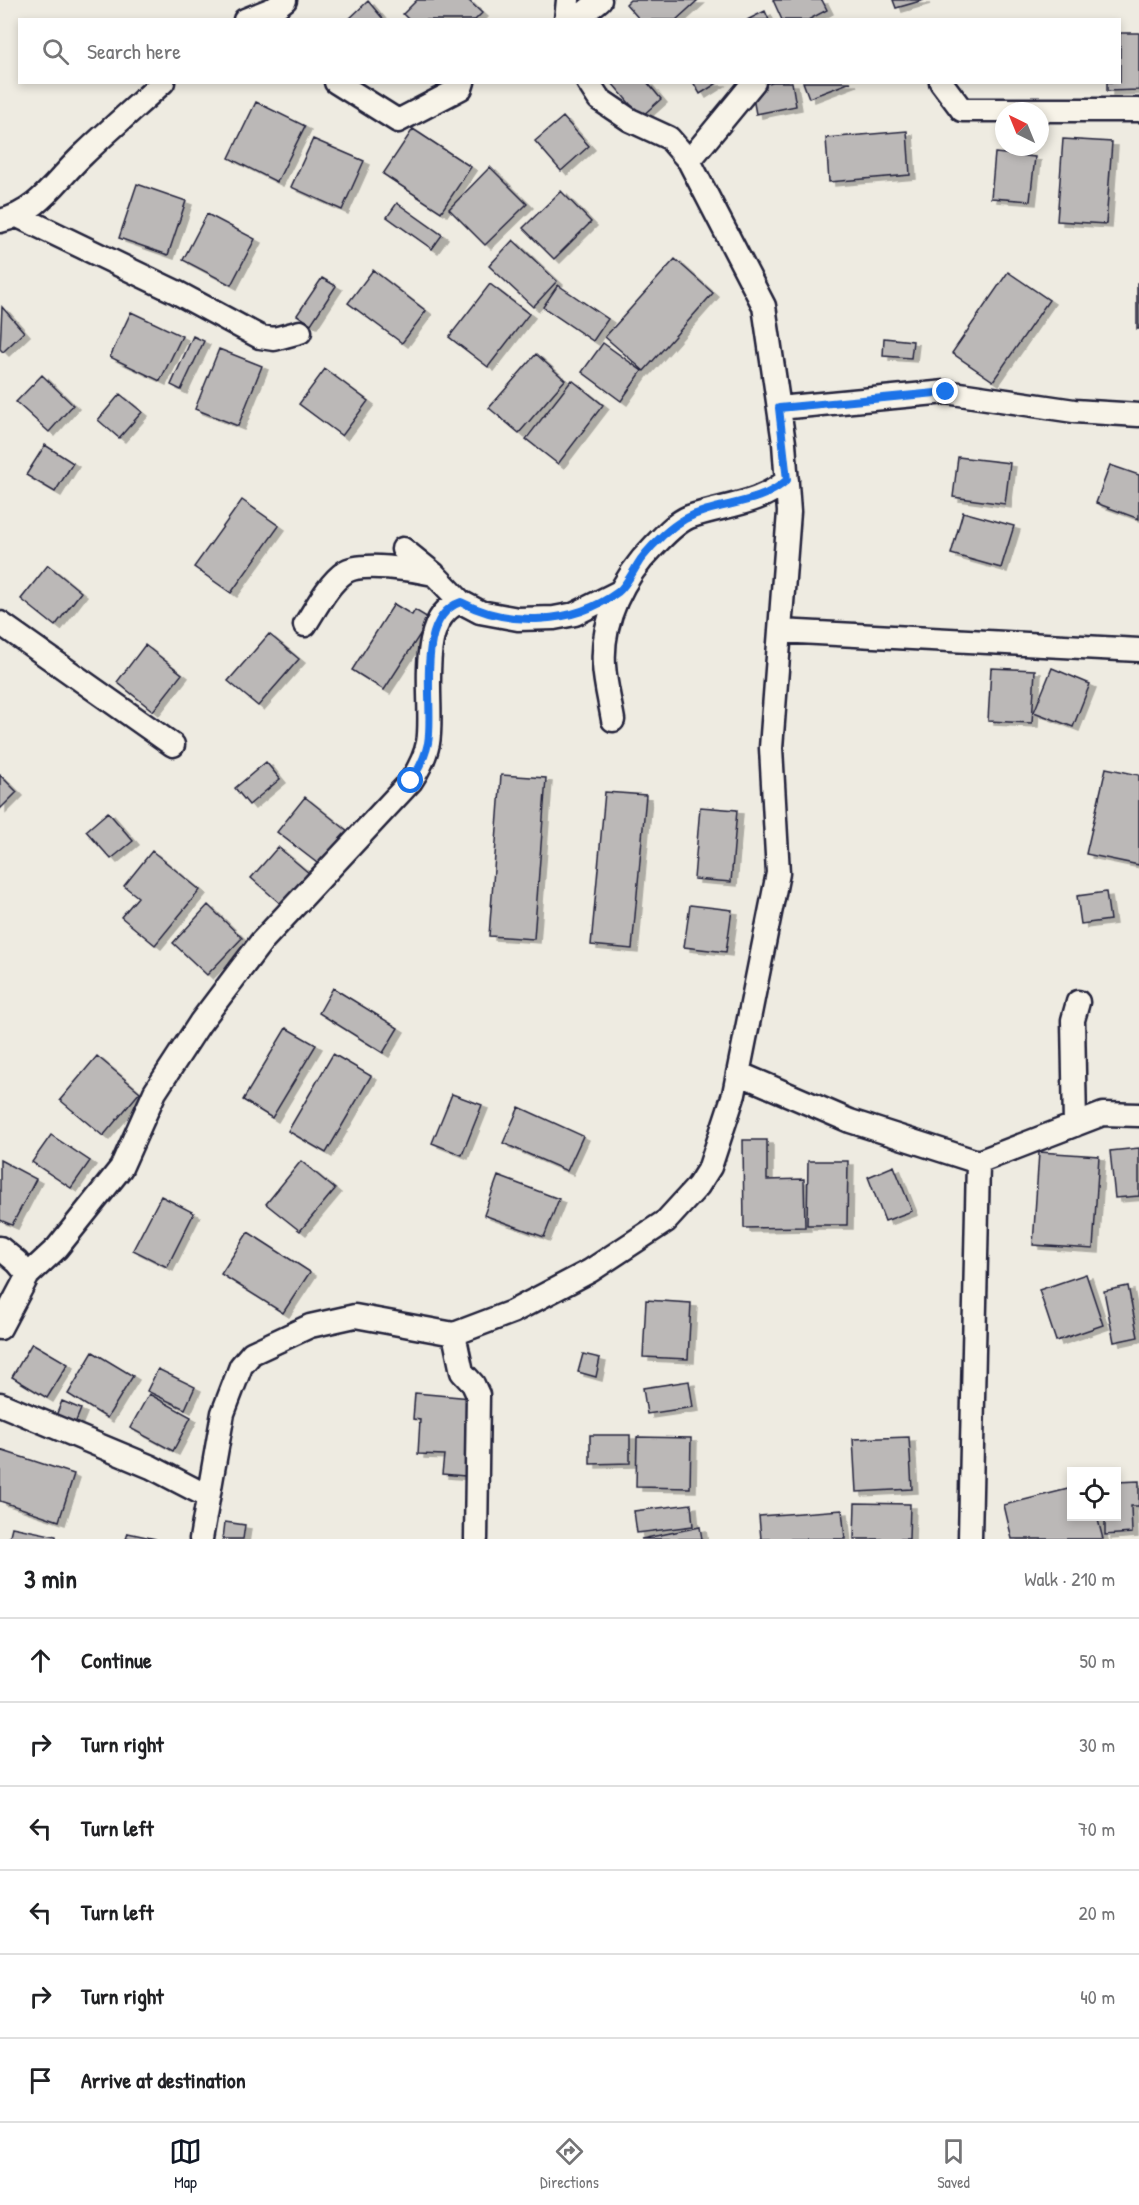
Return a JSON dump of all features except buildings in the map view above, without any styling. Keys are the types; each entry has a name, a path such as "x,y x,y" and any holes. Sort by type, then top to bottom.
{"street":[{"path":"566,18 568,0"},
{"path":"578,18 600,0"},
{"path":"251,18 280,9"},
{"path":"10,219 38,203 83,155 161,84"},
{"path":"339,84 398,121 461,87 462,84"},
{"path":"589,84 599,99 630,120 669,138 706,140"},
{"path":"689,161 752,84"},
{"path":"942,84 962,110 1139,110"},
{"path":"201,1539 223,1413 241,1366 252,1353 310,1326 355,1316 454,1334 512,1312 571,1281 666,1221 698,1186 710,1167 738,1073 778,873 771,748 789,512 779,408 764,306 689,161 669,138"},
{"path":"10,219 176,292 260,337 274,339 300,332"},
{"path":"779,408 946,392 1074,411 1139,415"},
{"path":"613,720 604,665 605,634 619,592 643,557 670,530 687,518 764,496 787,480"},
{"path":"403,549 434,574 461,602 480,612 518,619 575,614 619,592"},
{"path":"305,625 329,590 346,572 358,567 434,574"},
{"path":"0,1328 28,1275 57,1248 121,1168 155,1092 200,1023 262,941 411,781 422,764 428,742 428,688 434,633 437,623 453,605 461,602"},
{"path":"575,614 605,634"},
{"path":"0,623 173,745"},
{"path":"780,631 1139,650"},
{"path":"1075,1125 1072,1020 1078,1002"},
{"path":"738,1073 850,1121 978,1162 1103,1114 1139,1115"},
{"path":"970,1539 978,1162"},
{"path":"0,1248 28,1275"},
{"path":"454,1334 462,1372 473,1384 478,1395 476,1539"},
{"path":"0,1404 151,1467 207,1496"}],"route":[{"path":"411,781 422,764 428,742 428,688 434,633 437,623 453,605 461,602 480,612 518,619 554,618 575,614 619,592 643,557 670,530 687,518 764,496 787,480 779,408 946,392"}]}
